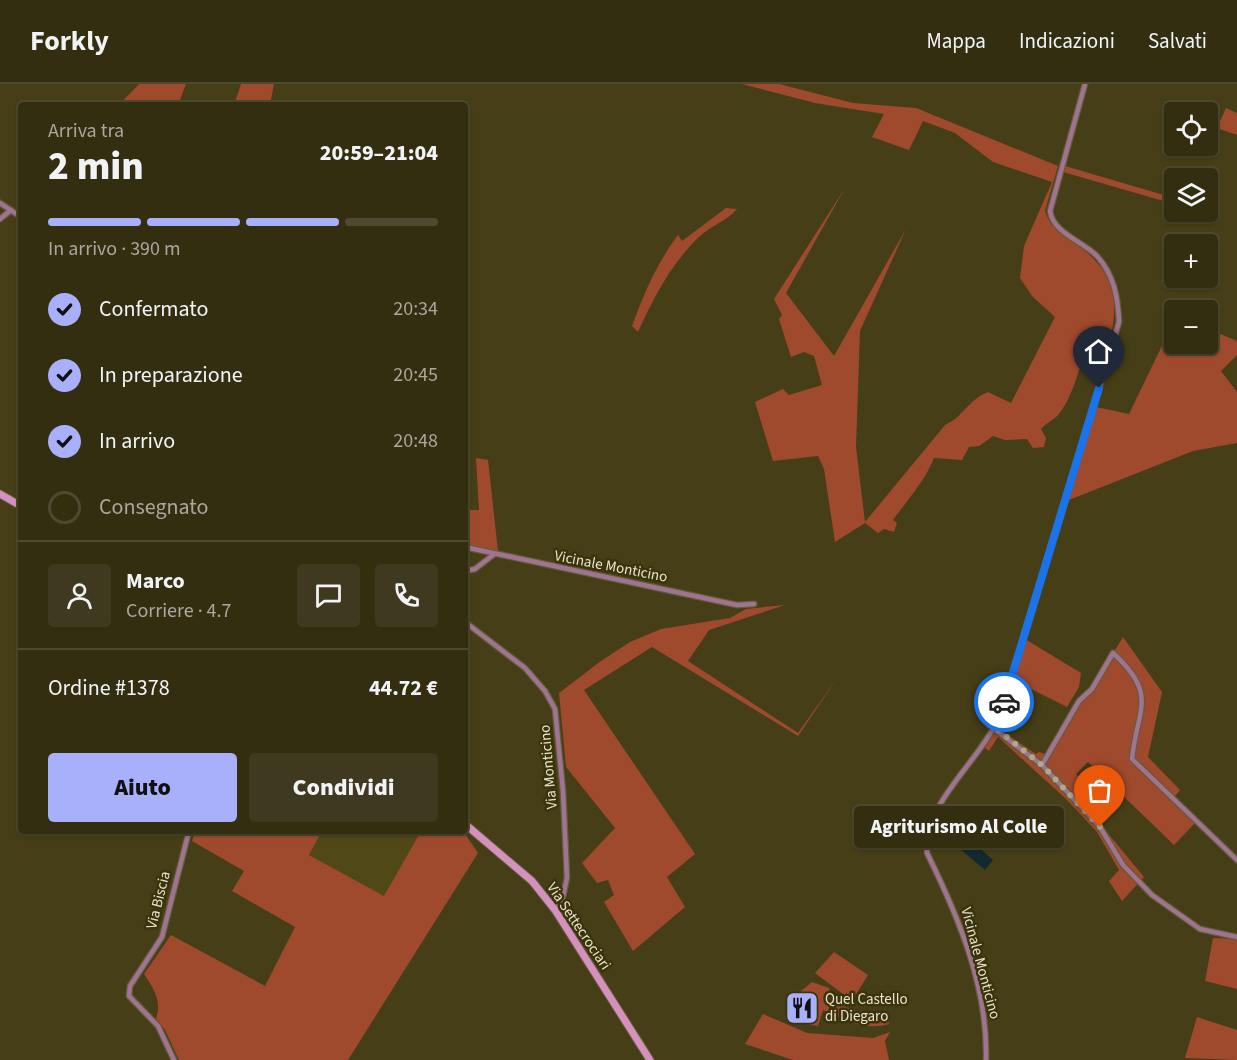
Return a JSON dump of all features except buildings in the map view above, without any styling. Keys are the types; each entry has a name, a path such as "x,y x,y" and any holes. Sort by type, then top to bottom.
{"main road":[{"path":"0,494 18,504"},
{"name":"Via Settecrociari","path":"468,827 532,881 555,910 650,1060"}],"street":[{"name":"Vicinale Monticino","path":"986,1060 987,1033 981,998 955,910 927,853 927,844 930,828 946,795 992,726 1005,701 1119,322 1118,295 1107,269 1096,255 1053,223 1051,218 1050,211 1084,84"},
{"path":"0,203 18,215"},
{"path":"0,219 11,210"},
{"name":"Vicinale Monticino","path":"468,548 736,605 754,604"},
{"path":"468,570 475,569 494,555"},
{"name":"Via Monticino","path":"468,624 525,668 545,691 555,708 567,878 561,901 555,910"},
{"path":"1042,765 1079,701 1092,689 1113,653 1136,680 1144,698 1131,759 1237,860"},
{"path":"992,726 1042,765 1100,827 1123,865 1152,896 1200,929 1237,937"},
{"name":"Via Biscia","path":"174,1060 158,1026 129,996 130,986 162,937 188,834"}],"shaded area":[{"path":"139,84 186,84 179,102 122,102"},
{"path":"241,84 274,84 271,102 235,102"},
{"path":"742,84 779,84 853,103 916,108 1058,166 1045,211 1049,221 1098,264 1112,288 1114,315 1108,348 1093,345 1088,352 1063,408 1041,429 1046,438 1044,447 1033,448 1027,439 1005,440 993,436 979,446 969,447 962,460 934,458 921,482 893,520 897,523 894,532 884,529 878,533 865,523 835,542 824,469 818,456 773,461 755,402 783,389 789,395 822,385 814,356 804,352 791,357 779,319 782,315 774,299 845,188 786,293 834,356 906,229 860,331 856,447 865,522 945,425 976,399 988,392 1011,403 1055,317 1032,296 1020,278 1024,246 1052,182 993,162 955,133 923,121 909,150 872,137 884,114 815,103"},
{"path":"1226,108 1237,113 1237,135 1218,128"},
{"path":"1065,166 1164,195 1164,201 1063,172"},
{"path":"726,208 737,209 703,233 680,258 657,294 638,332 632,326 657,268 670,246 678,235 682,241"},
{"path":"1218,333 1237,341 1237,355 1221,371 1237,392 1237,443 1193,451 1069,500 1096,407 1129,414 1164,342 1164,354 1218,354"},
{"path":"476,458 488,460 498,551 468,546 468,510 479,510"},
{"path":"785,605 709,630 688,661 798,733 838,677 798,736 652,647 584,690 695,854 667,877 685,907 633,951 604,902 614,895 608,880 597,883 582,863 615,828 566,767 559,693 630,642 661,629 730,618 746,609"},
{"path":"1123,637 1162,692 1148,757 1180,790 1172,800 1195,823 1174,845 1088,762 1076,774 1092,791 1082,802 1144,877 1122,901 1109,881 1119,870 1097,832 1066,799 998,737 989,751 985,748 999,724 1025,639 1081,673 1079,687 1067,707 1019,683 1002,731 1036,754 1039,752 1047,755 1057,737 1060,739 1082,700 1094,691 1097,680"},
{"path":"194,834 320,834 309,855 384,896 419,834 465,834 478,853 348,1060 179,1060 165,1030 156,1019 157,1001 154,990 144,974 171,935 265,986 295,927 232,891 244,871 192,841"},
{"path":"320,834 419,834 384,896 309,855"},
{"path":"1213,938 1237,939 1237,989 1205,981"},
{"path":"834,952 868,975 850,1004 842,1001 843,994 815,973"},
{"path":"812,982 829,988 833,1002 869,1016 888,1019 889,1024 863,1025 847,1021 823,1010 818,1026 807,1024 814,1003 799,998 801,991"},
{"path":"763,1014 807,1033 873,1038 890,1032 885,1041 889,1060 793,1060 745,1044"},
{"path":"1197,1017 1237,1030 1237,1060 1185,1058"}],"water":[{"path":"968,838 993,860 985,870 959,848"}],"way so far":[{"path":"1004,702 994,727 1042,765 1100,827"}],"place":[{"name":"Agriturismo Al Colle","path":"1100,827"},
{"name":"Quel Castello di Diegaro","path":"802,1008"}],"route":[{"path":"1004,702 1099,388"}]}
